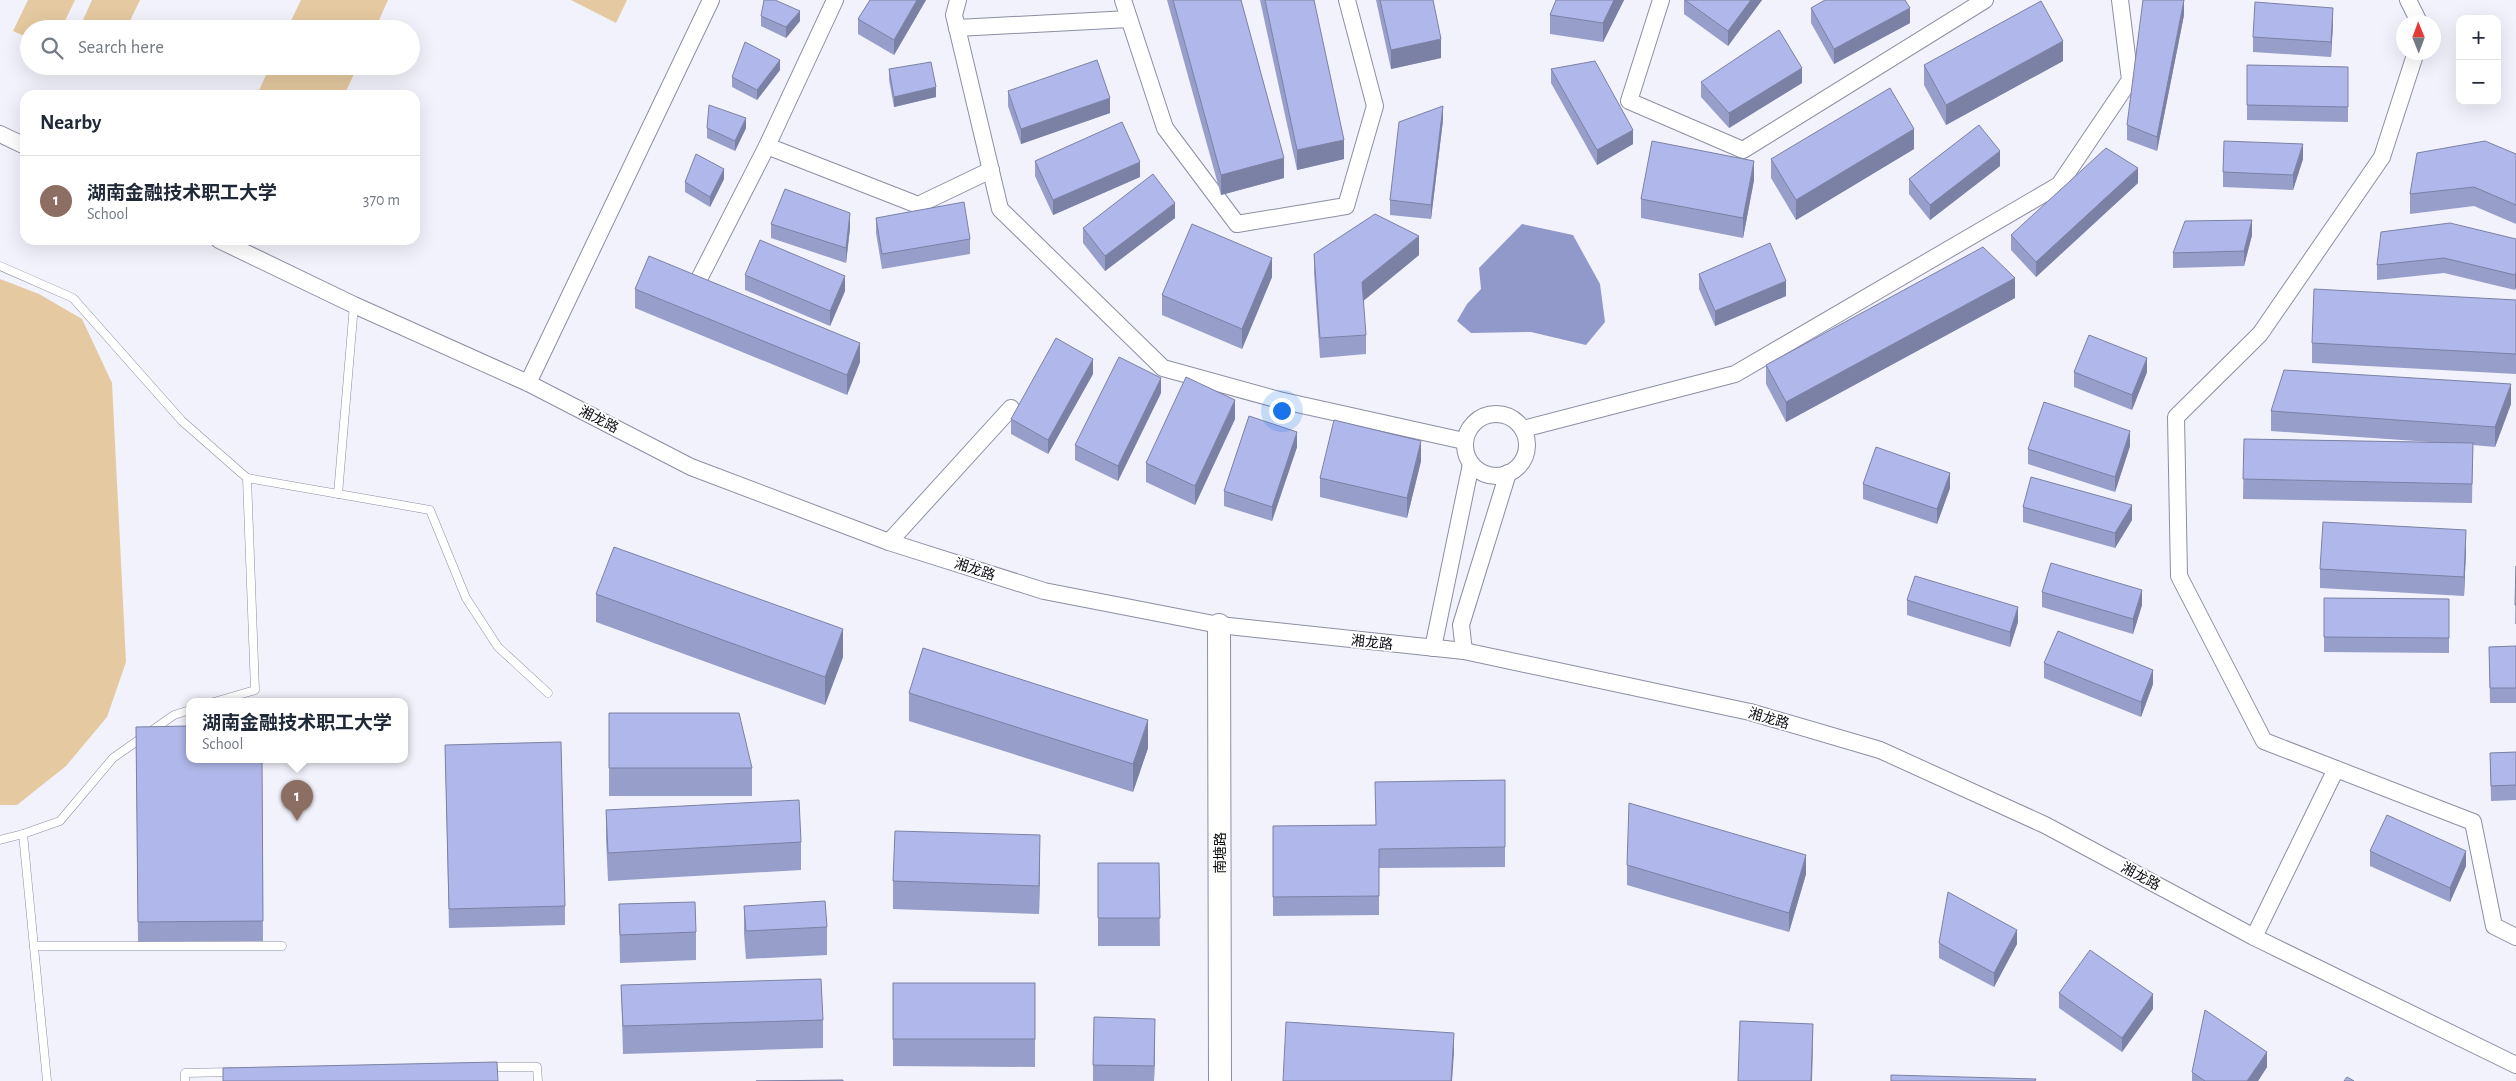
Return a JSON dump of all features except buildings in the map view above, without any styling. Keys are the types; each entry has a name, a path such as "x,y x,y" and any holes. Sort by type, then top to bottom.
{"street":[{"path":"528,383 711,0"},
{"path":"699,279 767,146 835,0"},
{"path":"958,0 954,15 1000,209 1163,368 1279,400 1464,441"},
{"path":"1123,0 1165,128 1237,224 1346,206 1375,106 1347,0"},
{"path":"1662,0 1629,101 1743,150 1985,0"},
{"path":"1523,429 1735,374 2059,185 2130,80 2120,0"},
{"path":"2408,0 2416,15"},
{"path":"957,28 1129,19"},
{"path":"2413,60 2382,158 2260,334 2176,417 2179,576 2264,741 2474,822 2494,926 2516,937"},
{"path":"0,134 20,144"},
{"path":"767,146 918,205 991,170"},
{"name":"湘龙路","path":"229,245 354,305 528,383 691,467 889,542 1044,591 1219,625 1464,651 1750,712 1880,750 2045,824 2254,938 2516,1065"},
{"path":"889,542 1011,408"},
{"path":"1490,414 1501,414 1512,418 1523,429 1527,445 1525,456 1520,465 1508,473 1492,476 1482,473 1471,464 1465,451 1464,441 1472,424 1490,414"},
{"path":"1434,648 1471,464"},
{"path":"1464,651 1461,625 1508,473"},
{"name":"南塘路","path":"1219,625 1220,1081"},
{"path":"2254,938 2336,769"}],"lane":[{"path":"0,266 73,298 182,421 247,478 430,510 466,598 498,647 548,693"},
{"path":"338,494 354,305"},
{"path":"228,698 255,690 247,478"},
{"path":"0,840 23,834 60,820 113,758 174,715 186,711"},
{"path":"23,834 47,1081"},
{"path":"34,946 282,946"},
{"path":"479,1068 538,1067 538,1081"},
{"path":"185,1081 185,1073 240,1072"}],"shaded area":[{"path":"28,0 75,0 65,20 20,20 20,34 13,31"},
{"path":"92,0 140,0 130,20 83,20"},
{"path":"301,0 388,0 379,20 291,20"},
{"path":"571,0 627,0 616,23"},
{"path":"266,75 354,75 346,90 259,90"},
{"path":"0,279 39,294 82,319 112,383 126,662 107,717 66,766 17,805 0,805"}],"water":[{"path":"1522,224 1573,235 1600,284 1605,322 1586,345 1531,332 1471,333 1457,321 1467,304 1481,289 1479,268"}],"place":[{"name":"湖南金融技术职工大学","path":"297,821"}]}
